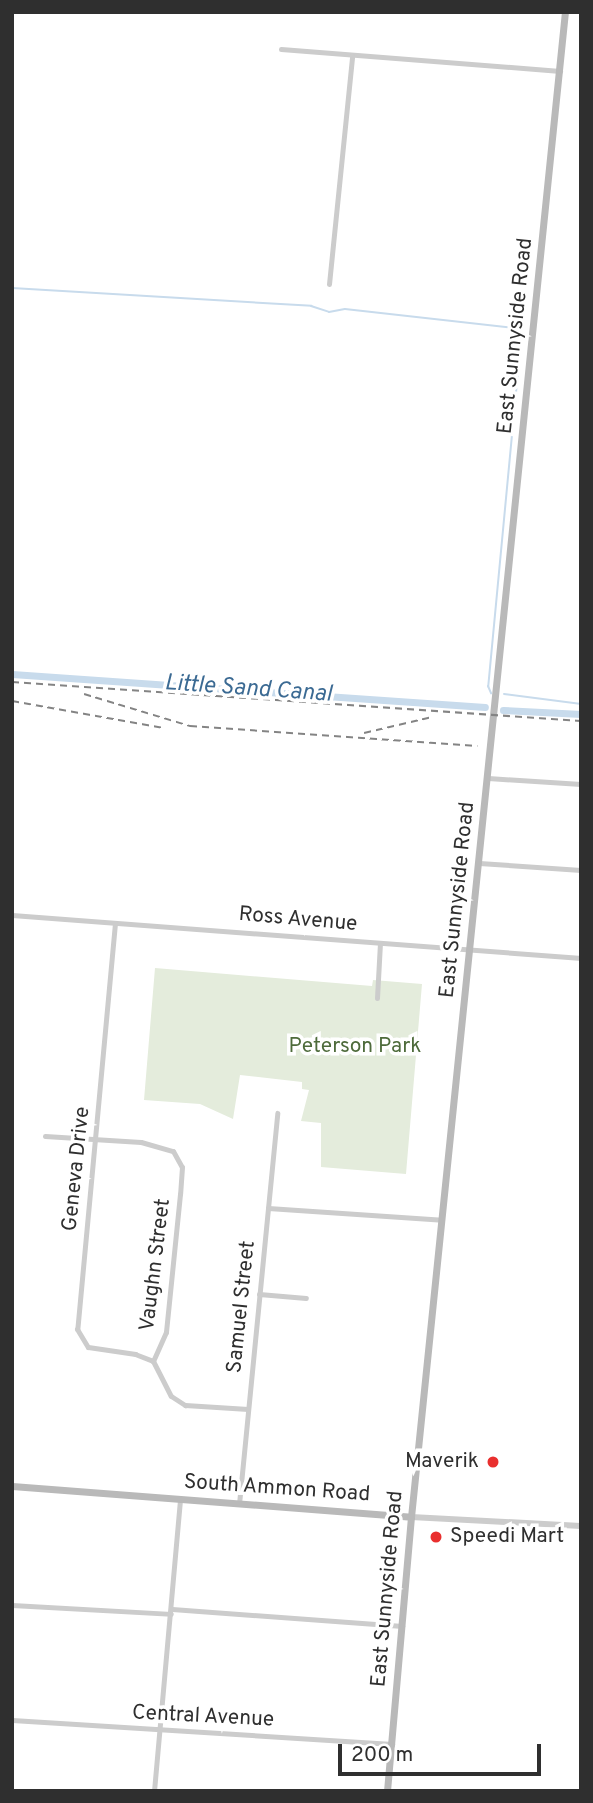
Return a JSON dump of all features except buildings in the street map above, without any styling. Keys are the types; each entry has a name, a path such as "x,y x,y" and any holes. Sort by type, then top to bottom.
{"main road":[{"name":"East Sunnyside Road","path":"387,1791 411,1517 565,12"},
{"name":"South Ammon Road","path":"12,1486 411,1517"}],"street":[{"path":"281,49 560,71"},
{"path":"329,284 352,56"},
{"path":"488,778 581,783"},
{"path":"480,863 581,870"},
{"name":"Ross Avenue","path":"12,915 581,958"},
{"name":"Geneva Drive","path":"115,923 77,1329 88,1347 135,1354 153,1361"},
{"path":"377,998 380,943"},
{"name":"Samuel Street","path":"239,1504 277,1113"},
{"path":"45,1136 96,1140"},
{"name":"Vaughn Street","path":"96,1140 160,1144 173,1151 182,1167 166,1332 153,1361 171,1396 185,1405 248,1409"},
{"path":"268,1208 442,1220"},
{"path":"259,1294 306,1298"},
{"path":"154,1791 180,1499"},
{"name":"South Ammon Road","path":"411,1517 581,1526"},
{"path":"12,1605 171,1611 402,1626"},
{"name":"Central Avenue","path":"12,1720 160,1732 392,1744"}],"green space":[{"name":"Peterson Park","path":"155,968 372,986 373,980 422,984 406,1174 321,1167 321,1123 301,1121 309,1090 302,1089 302,1082 240,1075 233,1119 200,1104 144,1100"}],"waterway":[{"path":"12,288 311,306 329,312 345,309 522,329 488,686 491,693"},
{"name":"Little Sand Canal","path":"12,674 485,707"},
{"path":"504,694 581,704"},
{"path":"503,710 581,714"}],"railway":[{"path":"12,682 581,721"},
{"path":"84,694 190,726 477,746"},
{"path":"12,701 164,728"},
{"path":"364,733 432,717"}],"place":[{"name":"Maverik","path":"493,1462"},
{"name":"Speedi Mart","path":"436,1537"}]}
